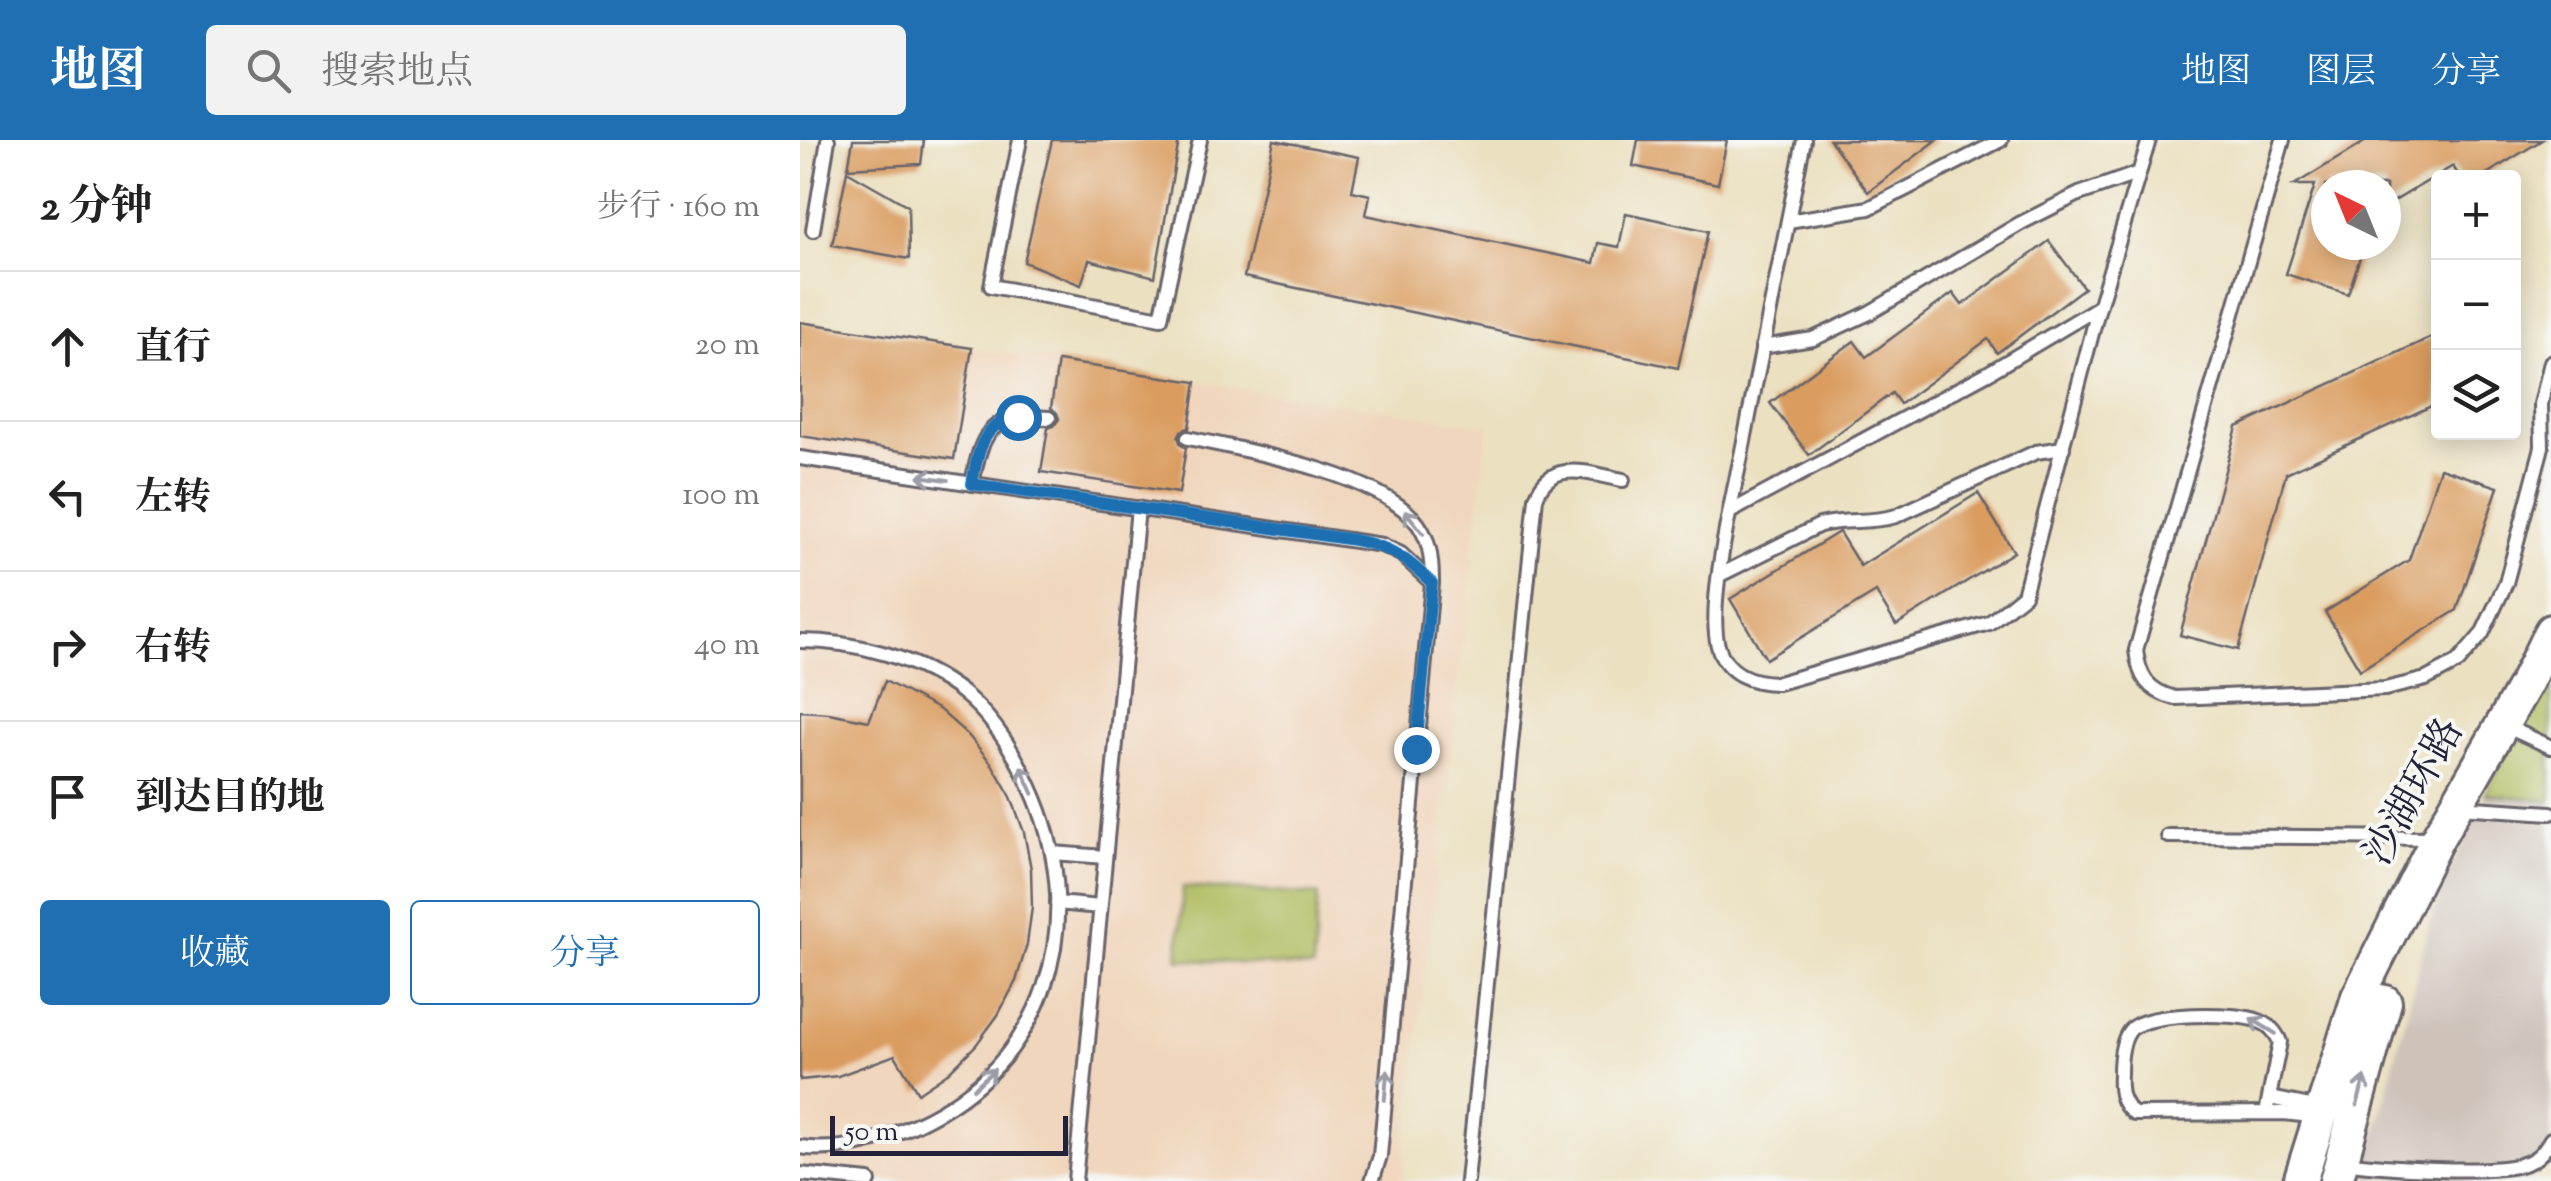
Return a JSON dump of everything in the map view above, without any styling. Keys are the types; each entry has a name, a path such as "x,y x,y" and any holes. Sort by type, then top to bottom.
{"street":[{"name":"沙湖环路","path":"2300,1181 2358,997 2437,838 2551,631"},
{"path":"2339,1172 2386,1002 2358,997"}],"lane":[{"path":"813,230 828,140"},
{"path":"1020,140 991,286 1161,318 1200,140"},
{"path":"1804,140 1720,575 1716,628 1719,648 1736,672 1760,683 1778,683 1989,623 2024,595 2099,307 2148,140"},
{"path":"1788,221 1869,208 2001,140"},
{"path":"2283,140 2136,650 2141,678 2150,688 2175,698 2385,689 2426,679 2458,662 2482,634 2506,583 2542,447 2541,404 2551,362"},
{"path":"1762,347 1813,339 1869,313 2020,223 2080,194 2139,172"},
{"path":"1730,512 1988,373 2099,307"},
{"path":"972,484 978,451 991,428 1008,418 1050,418"},
{"path":"1188,438 1292,462 1379,493 1400,506 1422,531 1432,562 1380,1156 1372,1181"},
{"path":"1720,575 1820,525 1838,520 1880,521 2036,452 2064,448"},
{"path":"800,458 1382,545 1402,554 1432,583"},
{"path":"1467,1181 1536,498 1540,486 1557,472 1568,470 1623,480"},
{"path":"1075,1181 1138,508"},
{"path":"800,642 888,654 922,666 962,692 978,708 1024,771 1053,853 1058,903 1050,974 1030,1021 994,1071 936,1116 902,1132 872,1142 803,1149"},
{"path":"2502,725 2551,747"},
{"path":"2454,807 2551,814"},
{"path":"2168,836 2437,838"},
{"path":"1053,853 1105,858"},
{"path":"1058,903 1100,906"},
{"path":"2266,1113 2280,1042 2275,1031 2262,1022 2246,1017 2163,1017 2143,1021 2126,1035 2120,1062 2120,1092 2124,1105 2134,1114 2321,1113"},
{"path":"2270,1098 2321,1113"},
{"path":"2339,1172 2504,1168 2534,1160 2551,1139"},
{"path":"800,1167 820,1177"},
{"path":"800,1174 869,1181"}],"shaded area":[{"path":"800,322 1488,426 1401,1181 800,1181"},
{"path":"2485,794 2551,801 2551,1164 2527,1181 2364,1181 2430,922"}],"green space":[{"path":"2551,665 2551,801 2485,794 2546,678"},
{"path":"1183,887 1318,895 1313,968 1178,959"}],"building":[{"path":"853,140 924,140 921,164 848,168"},
{"path":"1052,140 1179,140 1155,277 1089,260 1081,285 1024,262"},
{"path":"1274,140 1359,157 1352,191 1370,195 1366,215 1594,263 1598,243 1619,247 1626,213 1708,231 1678,368 1244,277"},
{"path":"1638,140 1727,140 1718,184 1633,166"},
{"path":"1830,140 1937,140 1868,192"},
{"path":"2368,140 2542,140 2493,170 2455,170 2453,166 2431,170 2431,179 2401,197 2401,170 2319,170"},
{"path":"847,171 908,206 909,259 832,245"},
{"path":"2311,175 2311,185 2294,185"},
{"path":"2311,197 2311,260 2359,260 2348,294 2286,274"},
{"path":"2049,241 2084,288 1997,353 1988,339 1900,404 1892,393 1809,455 1770,403 1854,341 1866,357 1953,293 1962,305"},
{"path":"800,322 972,348 954,459 800,436"},
{"path":"2431,337 2431,406 2286,473 2238,650 2180,635 2237,427"},
{"path":"1058,361 1196,382 1189,428 1178,437 1186,448 1179,493 1041,472 1048,428 1059,419 1051,408"},
{"path":"2440,468 2498,487 2457,610 2360,670 2325,612 2409,560"},
{"path":"1978,493 2014,552 1896,625 1876,592 1766,659 1730,599 1839,532 1860,566"},
{"path":"885,681 940,710 992,764 1011,797 1024,832 1031,869 1032,907 1016,981 976,1045 949,1072 918,1093 895,1055 838,1076 800,1080 800,711 869,721"}],"route":[{"path":"1018,417 1000,422 983,437 972,484 1354,540 1382,545 1402,554 1432,583 1416,749"}]}
